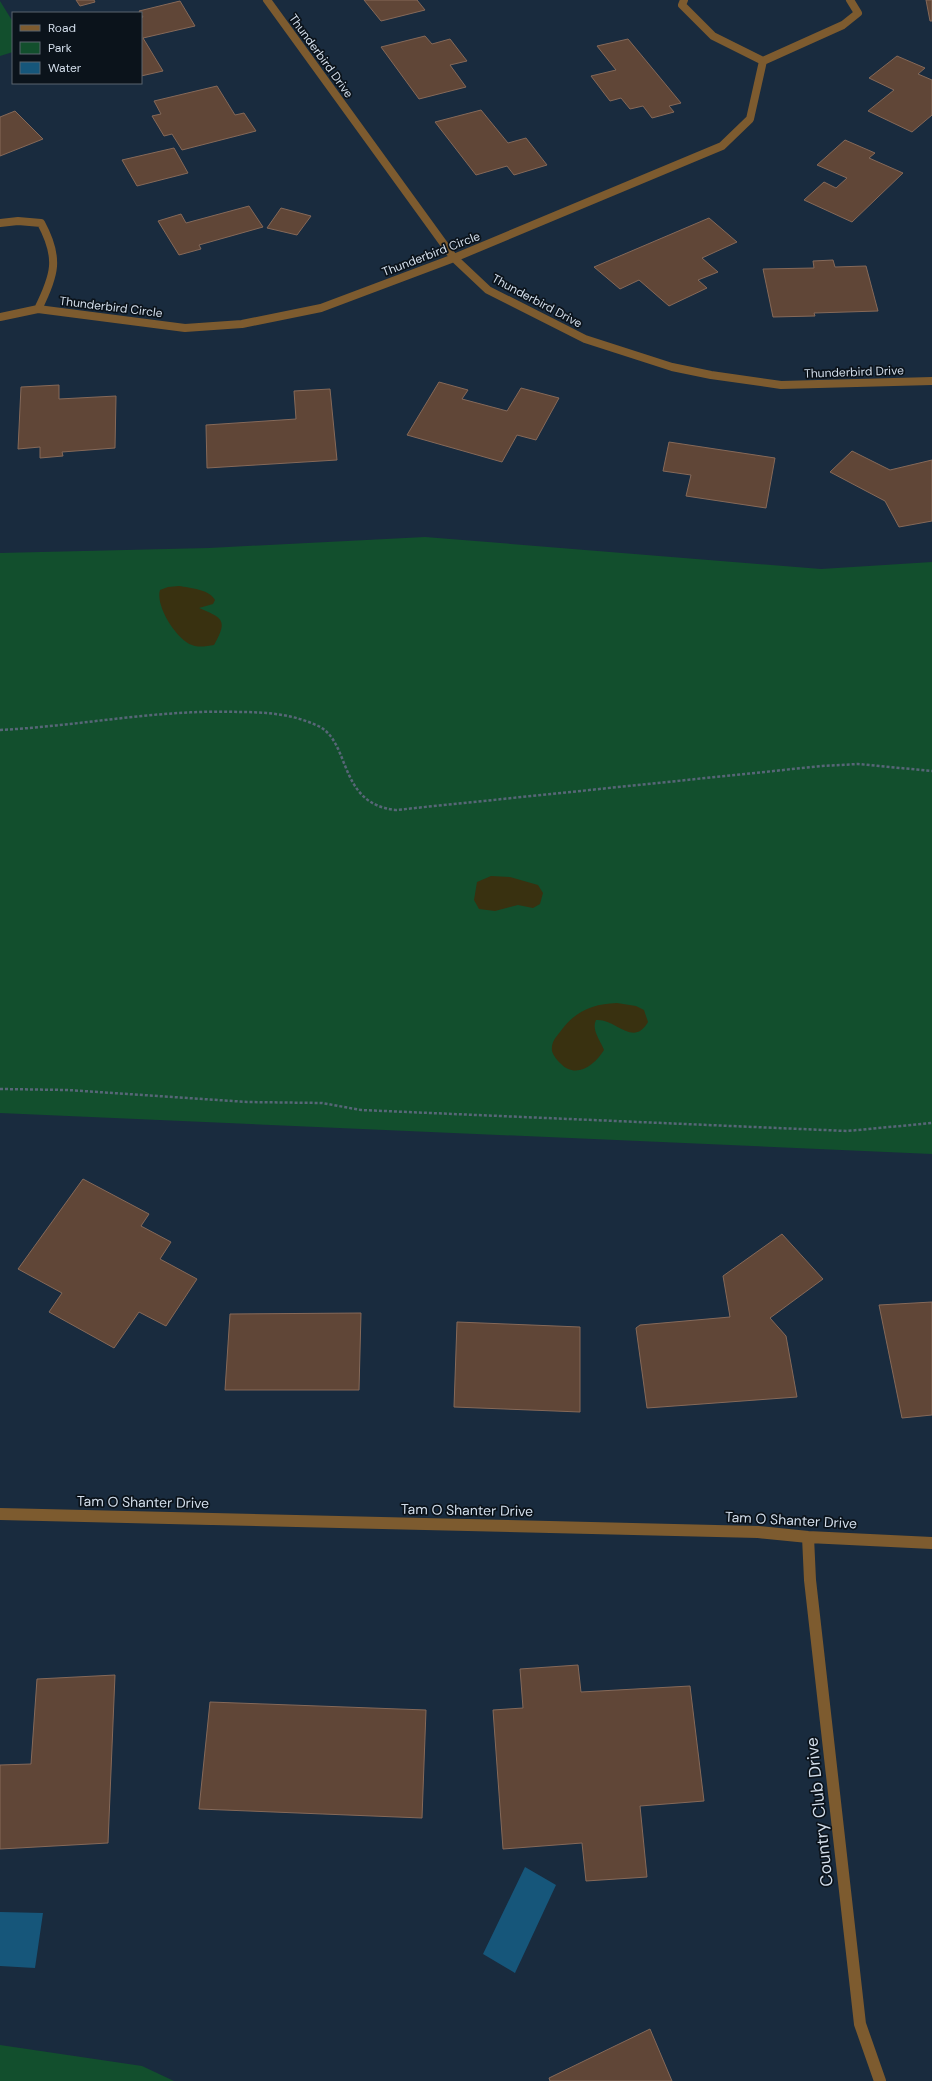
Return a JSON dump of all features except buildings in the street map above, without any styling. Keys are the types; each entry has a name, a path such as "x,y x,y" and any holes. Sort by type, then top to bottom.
{"street":[{"name":"Thunderbird Drive","path":"267,0 454,258 488,290 585,339 672,367 711,375 781,385 932,381"},
{"path":"684,0 682,6 713,36 763,61 844,25 858,13 850,0"},
{"name":"Thunderbird Circle","path":"0,317 38,309 185,328 242,324 321,308 454,258 722,146 750,118 763,61"},
{"name":"Thunderbird Circle","path":"0,223 18,221 41,223 52,241 55,265 49,286 38,309"},
{"name":"Tam O Shanter Drive","path":"0,1514 758,1532 808,1537 932,1543"},
{"name":"Country Club Drive","path":"808,1537 810,1580 860,2024 880,2081"}],"path":[{"path":"0,730 28,729 126,717 221,710 298,718 321,727 334,742 352,782 365,799 383,810 397,811 822,766 858,764 932,771"},
{"path":"0,1089 68,1090 247,1102 322,1103 361,1110 738,1128 846,1131 932,1123"}],"green space":[{"path":"0,1 12,20 12,52 0,56"},
{"path":"425,537 821,569 932,562 932,1154 0,1113 0,553 209,548"},
{"path":"0,2045 142,2066 174,2081 0,2081"}],"sand":[{"path":"179,586 204,591 215,600 213,604 199,608 213,614 221,621 221,630 214,645 200,647 186,642 168,622 159,597 160,590 168,587"},
{"path":"491,876 510,877 538,885 543,893 540,904 533,908 518,905 495,911 479,909 474,900 477,882"},
{"path":"617,1003 636,1006 644,1010 648,1022 642,1029 636,1032 630,1032 610,1023 596,1020 596,1032 604,1050 596,1061 579,1070 566,1068 560,1063 552,1051 552,1046 555,1039 566,1025 585,1010 600,1005"}],"water":[{"path":"525,1867 556,1885 515,1973 483,1954"},
{"path":"0,1912 43,1913 35,1968 0,1966"}]}
